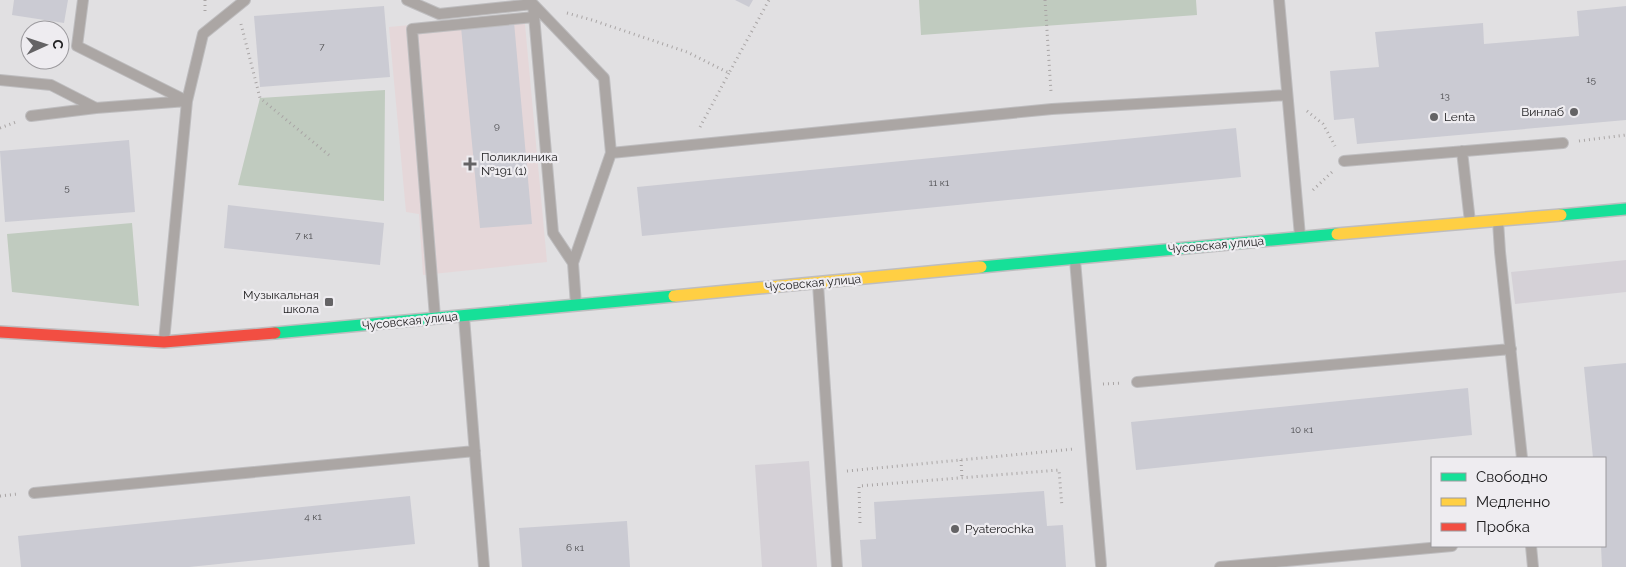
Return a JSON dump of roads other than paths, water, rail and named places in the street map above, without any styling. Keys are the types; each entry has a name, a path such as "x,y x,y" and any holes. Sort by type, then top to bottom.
{"street":[{"name":"Чусовская улица","path":"0,332 164,342 188,341 1300,237 1626,209"}],"lane":[{"path":"83,0 77,46 187,101"},
{"path":"407,0 439,14 533,4"},
{"path":"1279,0 1300,237"},
{"path":"164,342 187,101 204,34 241,3"},
{"path":"533,4 553,232 573,263"},
{"path":"533,4 604,78 610,153 573,263 576,306"},
{"path":"435,318 412,29 534,17"},
{"path":"0,80 52,85 96,108"},
{"path":"610,153 1052,109 1286,95"},
{"path":"31,116 96,108 187,101"},
{"path":"1344,161 1563,143"},
{"path":"1462,151 1470,223"},
{"path":"1498,220 1500,252 1508,288 1511,349 1522,457"},
{"path":"1075,258 1101,565"},
{"path":"818,283 838,567"},
{"path":"464,316 484,567"},
{"path":"1137,382 1511,349"},
{"path":"34,493 475,451"},
{"path":"1220,567 1441,547"},
{"path":"1531,547 1533,567"}],"place":[{"name":"Винлаб","path":"1574,112"},
{"name":"Lenta","path":"1434,117"},
{"name":"Поликлиника №191 (1)","path":"470,164"},
{"name":"Музыкальная школа","path":"329,302"},
{"name":"Pyaterochka","path":"955,529"}]}
